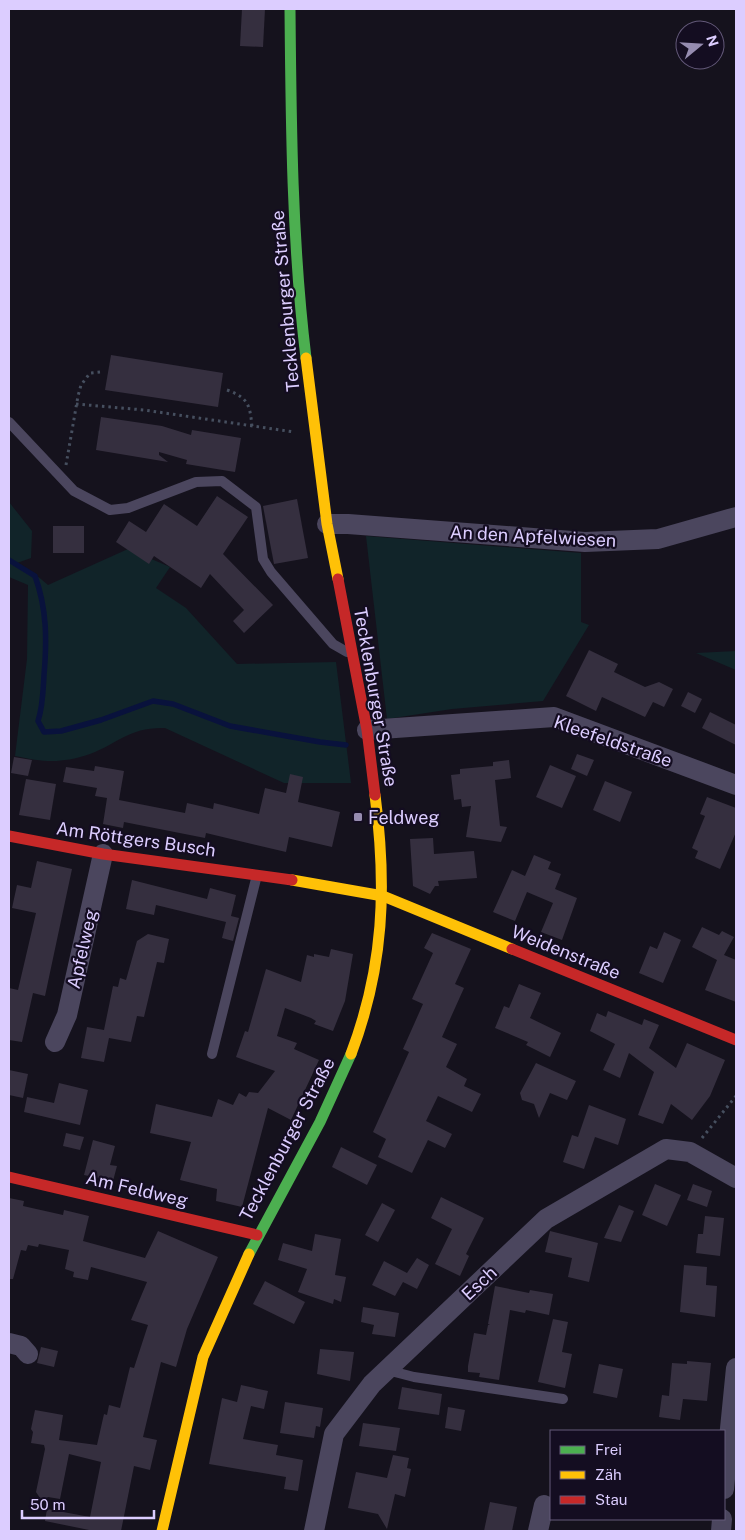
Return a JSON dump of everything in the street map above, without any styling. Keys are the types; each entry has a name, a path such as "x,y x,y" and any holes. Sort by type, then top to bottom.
{"street":[{"name":"Tecklenburger Straße","path":"162,1531 203,1357 256,1235 320,1122 350,1058 372,989 380,941 383,896 378,815 367,730 328,524 300,298 291,113 290,9"},
{"name":"An den Apfelwiesen","path":"328,524 585,542 658,539 736,517"},
{"name":"Kleefeldstraße","path":"367,730 554,717 736,785"},
{"name":"Am Röttgers Busch","path":"9,836 103,854 258,874 383,896"},
{"name":"Apfelweg","path":"55,1042 67,1015 103,854"},
{"name":"Weidenstraße","path":"383,896 736,1040"},
{"name":"Esch","path":"314,1531 334,1434 372,1384 546,1219 666,1149 690,1152 736,1178"},
{"name":"Am Feldweg","path":"9,1176 256,1235"},
{"path":"9,1343 21,1346 28,1354"},
{"path":"725,1479 736,1368"},
{"path":"538,1531 544,1505"}],"lane":[{"path":"9,422 74,491 110,510 128,508 196,482 222,481 256,507 263,559 271,572 333,644 352,655"},
{"path":"212,1054 258,874"},
{"path":"387,1370 414,1377 563,1399"}],"path":[{"path":"64,480 76,404 86,377 100,372"},
{"path":"227,390 246,399 250,410 252,427"},
{"path":"76,404 144,410 316,435"},
{"path":"690,1152 736,1096"}],"green space":[{"path":"9,502 32,531 31,558 17,563 48,585 128,549 170,567 156,588 186,608 237,664 336,662 351,783 284,783 165,728 142,730 125,736 90,754 61,761 44,761 15,756 27,659 28,585 9,577"},
{"path":"366,536 581,553 581,622 589,625 543,701 452,709 387,719"},
{"path":"736,651 736,670 696,653"}],"building":[{"path":"242,9 265,9 263,47 240,46"},
{"path":"111,355 223,373 218,407 105,390"},
{"path":"101,417 162,426 191,435 192,430 241,438 235,472 186,464 187,460 159,452 159,455 168,462 96,450"},
{"path":"217,496 248,517 223,554 273,605 244,633 233,621 244,610 210,574 201,588 154,556 149,564 116,542 129,521 146,532 164,504 197,526"},
{"path":"297,499 308,558 274,564 263,506"},
{"path":"53,526 84,526 84,553 53,553"},
{"path":"589,650 618,664 614,672 645,687 659,682 673,689 664,707 653,702 645,717 602,697 596,711 566,696"},
{"path":"688,692 702,699 695,713 681,706"},
{"path":"710,712 736,725 736,745 702,728"},
{"path":"577,754 594,760 587,776 571,769"},
{"path":"14,757 32,760 28,776 11,773"},
{"path":"509,760 511,778 495,780 500,826 507,827 501,842 466,837 471,806 462,807 461,799 454,800 451,775 460,774 460,769 493,766 493,762"},
{"path":"550,765 576,776 562,808 536,797"},
{"path":"95,766 124,771 119,800 185,813 187,803 213,809 214,803 259,814 265,788 286,793 290,774 303,777 298,802 340,812 332,847 289,837 286,852 206,833 205,838 124,822 123,828 103,824 107,798 95,796 97,788 63,782 66,767 94,771"},
{"path":"26,779 56,784 50,820 19,815"},
{"path":"605,781 632,792 620,822 593,810"},
{"path":"707,797 736,808 736,832 720,869 695,858 698,851 692,848 705,816 700,814"},
{"path":"433,838 434,854 474,851 477,878 438,881 439,886 435,886 430,894 413,886 410,839"},
{"path":"534,855 551,862 548,869 561,874 555,889 577,898 562,940 541,932 553,903 527,892 515,921 493,912 512,870 525,876"},
{"path":"37,861 72,869 45,996 33,993 22,1042 9,1040 9,988 18,990 36,913 12,908 17,885 31,888"},
{"path":"132,880 207,899 210,888 236,895 231,916 239,918 233,941 222,938 226,922 156,905 154,915 126,909"},
{"path":"702,927 719,935 722,931 734,937 724,955 736,960 736,1002 705,990 717,960 692,947"},
{"path":"664,932 681,940 663,983 639,973 650,946 657,949"},
{"path":"432,933 471,949 455,984 464,988 442,1037 457,1044 446,1067 467,1079 464,1086 481,1094 472,1112 438,1096 426,1121 452,1134 445,1148 428,1140 412,1173 378,1157 386,1139 373,1132 409,1052 403,1049 423,1004 412,999 433,953 424,948"},
{"path":"148,934 169,939 164,963 157,962 144,1017 137,1016 131,1042 109,1038 104,1062 81,1058 87,1027 104,1030 113,986 118,987 120,978 126,980 137,941"},
{"path":"331,949 353,954 345,1001 333,1031 314,1024 316,1021 311,1018 285,1008 277,1036 297,1043 294,1049 319,1060 291,1120 268,1108 242,1207 216,1201 217,1189 180,1180 191,1142 150,1133 156,1104 212,1117 218,1099 233,1105 239,1093 246,1097 249,1092 258,1093 275,1071 236,1057 245,1031 248,1032 266,969 301,982 307,955 314,957 314,954 329,957"},
{"path":"519,984 541,993 530,1018 561,1033 550,1057 526,1045 528,1042 495,1028 504,1006 509,1008"},
{"path":"608,1011 642,1025 644,1019 659,1025 649,1048 676,1068 687,1043 725,1060 710,1096 692,1120 671,1104 663,1124 638,1115 654,1072 629,1053 620,1078 603,1070 615,1044 590,1031 597,1013 606,1017"},
{"path":"536,1063 576,1081 567,1100 550,1093 539,1118 534,1104 522,1100 520,1093"},
{"path":"9,1070 28,1074 23,1098 9,1095"},
{"path":"59,1083 88,1090 80,1125 24,1112 27,1097 54,1103"},
{"path":"589,1105 626,1119 618,1145 595,1137 584,1169 563,1162 572,1135 578,1137"},
{"path":"66,1133 84,1137 80,1150 63,1146"},
{"path":"93,1140 115,1146 110,1165 117,1166 113,1181 84,1175"},
{"path":"341,1147 377,1165 367,1185 332,1167"},
{"path":"655,1184 681,1195 667,1226 642,1215"},
{"path":"693,1184 712,1191 707,1207 687,1200"},
{"path":"441,1197 484,1218 466,1254 469,1256 460,1276 435,1264 452,1229 431,1218"},
{"path":"9,1198 24,1201 23,1206 63,1215 64,1210 89,1216 83,1241 145,1258 158,1231 218,1257 187,1329 176,1367 161,1362 143,1437 157,1440 150,1470 134,1466 121,1531 94,1531 45,1521 47,1509 90,1517 101,1462 69,1454 60,1499 48,1497 42,1501 36,1492 45,1449 44,1445 31,1443 33,1432 31,1429 35,1410 63,1415 59,1440 97,1445 104,1414 107,1415 109,1405 120,1408 130,1367 134,1368 148,1325 131,1320 147,1282 91,1267 88,1280 73,1277 74,1272 65,1269 69,1250 39,1244 38,1247 28,1245 26,1251 21,1250 13,1279 9,1279"},
{"path":"382,1203 395,1210 378,1242 365,1235"},
{"path":"619,1205 634,1211 621,1242 604,1238"},
{"path":"705,1216 724,1218 720,1256 696,1253 698,1234 703,1234"},
{"path":"550,1231 598,1243 589,1282 568,1277 572,1258 545,1252"},
{"path":"315,1234 341,1239 335,1275 346,1277 341,1302 334,1299 333,1304 298,1292 307,1269 278,1260 283,1243 312,1251"},
{"path":"417,1258 429,1265 417,1289 403,1282 395,1296 372,1285 384,1261 407,1273"},
{"path":"684,1265 707,1267 706,1285 717,1286 715,1317 680,1312"},
{"path":"265,1281 305,1302 294,1324 253,1304"},
{"path":"495,1286 529,1293 530,1290 553,1294 549,1315 526,1310 525,1313 510,1310 499,1380 479,1377 480,1373 468,1372 474,1333 486,1335 488,1325 490,1325 488,1324"},
{"path":"363,1307 399,1313 395,1337 372,1334 374,1325 361,1322"},
{"path":"553,1319 568,1322 562,1352 572,1354 565,1388 538,1382"},
{"path":"41,1347 58,1351 54,1367 37,1363"},
{"path":"320,1349 354,1352 350,1381 317,1374"},
{"path":"687,1361 711,1363 707,1401 683,1399 680,1420 659,1417 662,1395 669,1396 672,1363 687,1364"},
{"path":"599,1364 623,1369 617,1398 593,1393"},
{"path":"241,1385 268,1391 264,1409 251,1406 243,1439 278,1445 276,1455 303,1460 298,1491 284,1489 286,1477 209,1464 222,1398 237,1402"},
{"path":"402,1387 442,1394 439,1415 398,1409"},
{"path":"285,1402 323,1408 320,1427 316,1426 314,1438 280,1433"},
{"path":"448,1407 465,1410 461,1431 445,1428"},
{"path":"363,1423 400,1428 396,1451 359,1446"},
{"path":"393,1455 409,1458 407,1468 411,1469 405,1497 395,1494 387,1529 378,1514 348,1508 356,1472 387,1478"},
{"path":"490,1502 517,1507 512,1531 484,1531"}],"waterway":[{"path":"9,560 35,576 42,600 46,649 41,710 38,721 44,732 61,731 101,720 153,701 173,704 230,726 346,745"}],"traffic: fast":[{"path":"290,9 295,228 306,358"},
{"path":"249,1254 320,1122 351,1054"}],"traffic: slow":[{"path":"306,358 327,524 338,579"},
{"path":"351,1054 370,990 380,926 381,862 375,795"},
{"path":"292,880 383,896 512,949"},
{"path":"162,1531 203,1357 249,1254"}],"traffic: jam":[{"path":"338,579 367,730 375,795"},
{"path":"9,836 103,854 292,880"},
{"path":"512,949 736,1040"},
{"path":"9,1177 257,1235"}],"place":[{"name":"Feldweg","path":"358,817"}]}
